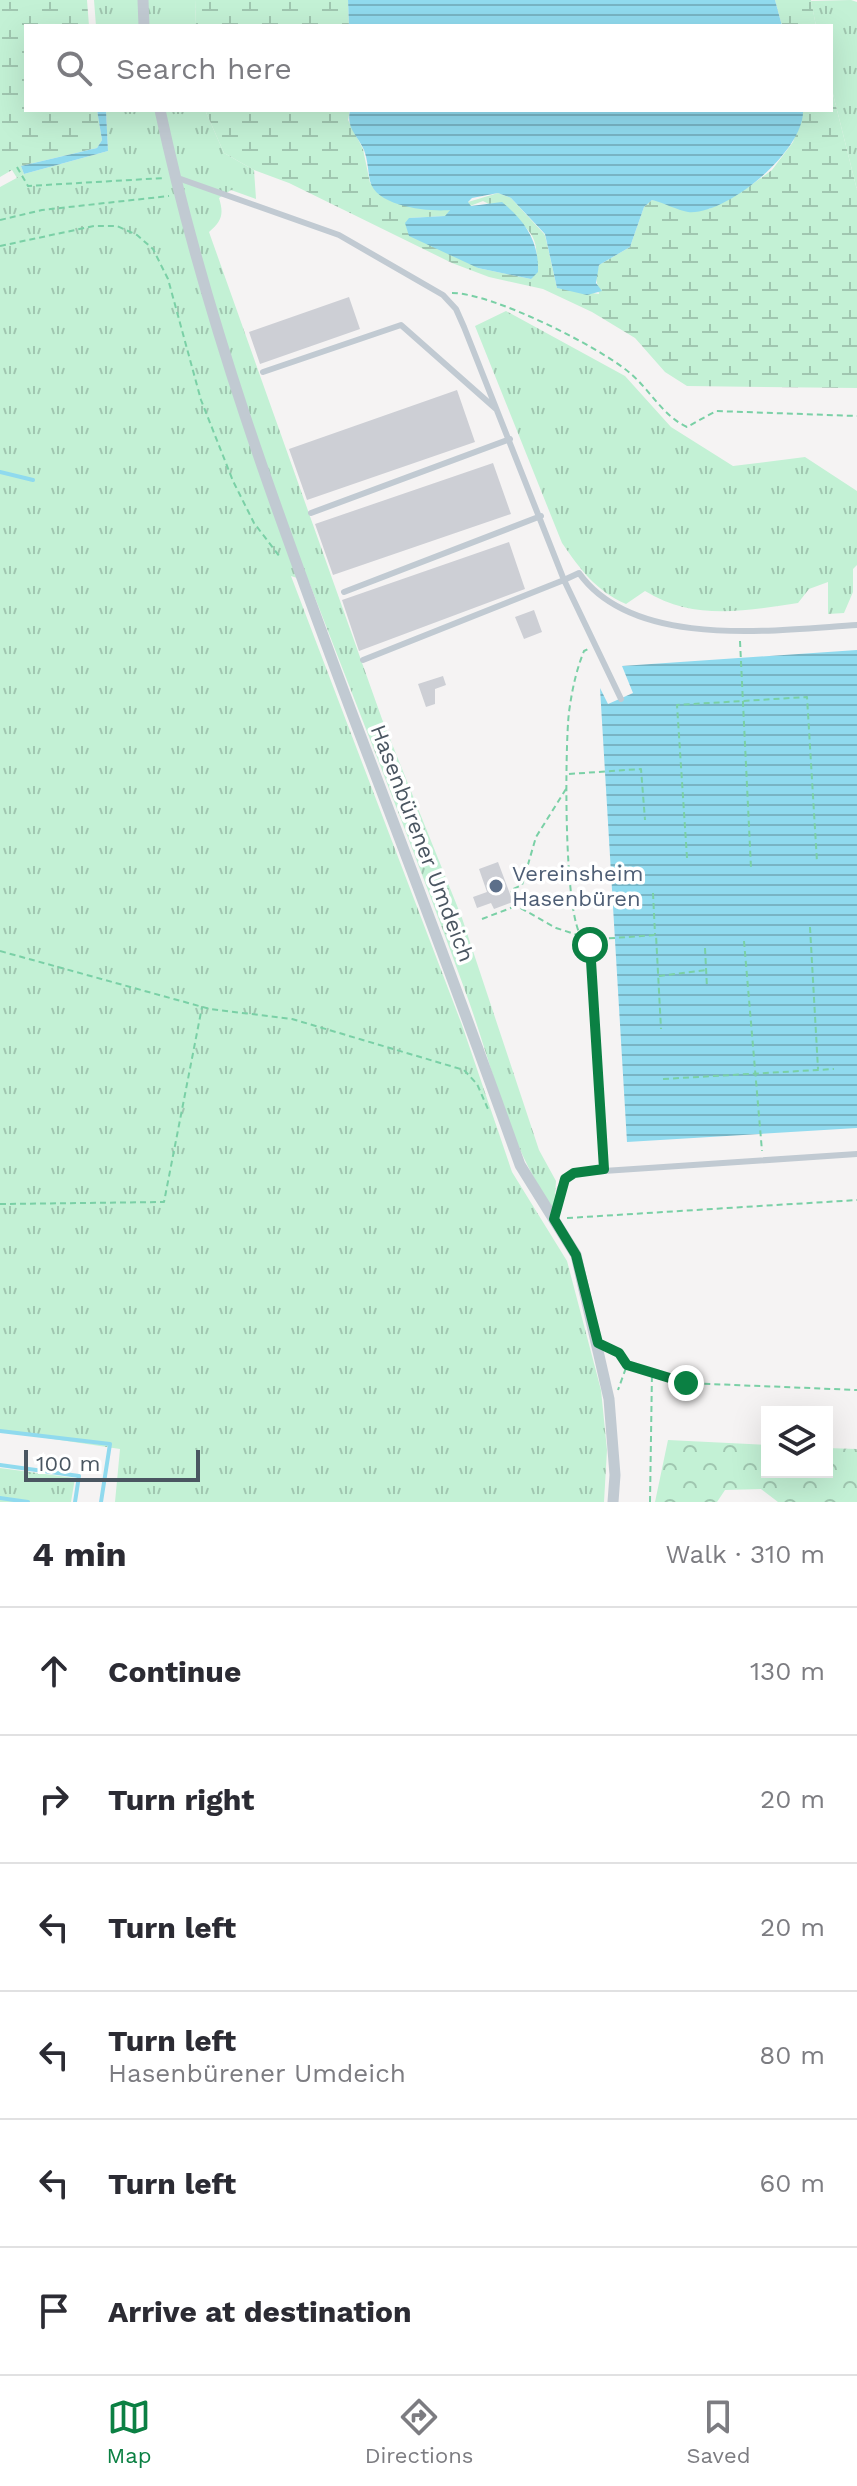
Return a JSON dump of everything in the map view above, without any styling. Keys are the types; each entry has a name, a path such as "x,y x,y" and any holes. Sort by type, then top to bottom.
{"street":[{"path":"143,0 144,24"},
{"name":"Hasenbürener Umdeich","path":"160,112 179,194 223,355 295,561 520,1165 576,1255 609,1399 615,1475 613,1502"}],"lane":[{"path":"175,177 339,235 443,295 456,309 564,580 621,699"},
{"path":"263,372 401,325 499,411"},
{"path":"311,513 510,439"},
{"path":"344,592 541,516"},
{"path":"363,660 579,573 608,602 669,624 706,631 857,625"},
{"path":"590,945 604,1169"},
{"path":"554,1219 565,1179 574,1173 857,1154"}],"path":[{"path":"17,167 28,186 175,177"},
{"path":"0,220 42,210 179,194"},
{"path":"0,246 94,226 117,226 137,235 153,249 168,279 201,400 233,481 254,523 277,556 295,561"},
{"path":"443,295 455,292 505,305 572,339 628,370 673,421 687,427 716,411 857,416"},
{"path":"739,631 751,868"},
{"path":"579,935 571,901 567,788 569,713 575,674 584,651 596,645"},
{"path":"687,858 677,705 807,697 817,862"},
{"path":"567,774 641,769 645,820"},
{"path":"567,788 536,837 522,885 511,890 517,906 556,928 579,935 590,945"},
{"path":"653,893 661,1029"},
{"path":"482,919 517,906"},
{"path":"810,927 818,1070"},
{"path":"600,939 656,935"},
{"path":"744,941 762,1159"},
{"path":"705,948 707,988"},
{"path":"0,951 202,1007 292,1019 464,1070 477,1084 486,1109 501,1110"},
{"path":"657,976 706,970"},
{"path":"0,1204 164,1202 202,1007"},
{"path":"663,1079 834,1069"},
{"path":"554,1219 857,1200"},
{"path":"598,1343 619,1353 627,1365 686,1383 857,1390"},
{"path":"609,1399 623,1385 627,1365"},
{"path":"650,1502 652,1372"}],"green space":[{"path":"0,0 87,0 89,24 24,24 24,112 97,112 102,140 97,148 21,166 24,174 17,178 12,170 0,177"},
{"path":"94,0 195,0 196,24 96,24"},
{"path":"195,0 348,0 349,24 196,24"},
{"path":"775,0 811,0 816,24 781,24"},
{"path":"811,1 857,2 857,190 833,94 833,24 816,24"},
{"path":"833,94 857,190 857,388 687,386 665,372 635,338 592,312 543,289 489,277 452,263 224,153 206,112 350,112 348,120 363,149 370,183 451,209 446,216 409,218 478,268 531,279 536,250 528,230 483,201 470,206 468,202 498,193 511,198 545,235 557,288 599,294 596,277 599,265 630,247 644,207 652,200 709,209 772,170 793,142 802,112 833,112"},
{"path":"106,112 206,112 224,153 254,170 256,199 231,190 219,198 221,217 209,232 382,719 462,918 539,1150 556,1181 554,1209 538,1185 513,1133 448,944 309,582 291,576 462,1025 512,1172 567,1261 601,1390 607,1450 604,1502 115,1502 120,1449 0,1431 0,187 24,174 108,151"},
{"path":"506,311 625,376 671,427 733,466 805,457 857,491 857,565 853,569 853,592 844,613 828,614 828,582 809,589 798,603 739,611 682,607 645,591 626,604 597,586 562,543 475,326"},
{"path":"668,1440 761,1445 761,1478 833,1478 833,1448 857,1449 857,1502 778,1502 761,1489 725,1490 717,1502 655,1502"},
{"path":"0,1468 75,1478 71,1502 0,1502"}],"water":[{"path":"348,0 775,0 781,24 349,24"},
{"path":"97,112 106,112 108,151 24,174 21,166 97,148 102,140"},
{"path":"350,112 803,112 791,144 777,161 760,178 722,204 688,212 652,200 644,207 630,247 599,265 596,283 602,291 587,295 557,288 545,234 511,198 498,193 472,198 468,202 471,206 502,202 517,217 529,232 536,251 538,272 531,279 478,268 409,236 405,223 409,218 445,216 450,210 405,206 382,197 374,190 364,150 349,117"},
{"path":"857,650 857,1128 627,1142 600,688 608,704 633,693 622,666"}],"building":[{"path":"349,297 360,329 260,364 249,332"},
{"path":"457,390 475,442 307,500 289,449"},
{"path":"493,463 511,514 333,575 315,524"},
{"path":"509,542 525,589 359,651 342,600"},
{"path":"534,610 542,632 524,639 515,617"},
{"path":"443,676 446,685 435,689 435,704 426,707 418,684"},
{"name":"Vereinsheim Hasenbüren","path":"498,862 513,902 494,909 491,903 477,908 473,897 487,892 479,869"}],"waterway":[{"path":"0,472 33,480"},
{"path":"0,1431 110,1444 101,1502"},
{"path":"0,1465 79,1476 75,1502"},
{"path":"0,1498 28,1502"}],"place":[{"name":"Vereinsheim Hasenbüren","path":"496,886"}],"route":[{"path":"590,945 604,1169 574,1173 565,1179 560,1188 554,1219 576,1255 598,1343 619,1353 627,1365 686,1383"}]}
